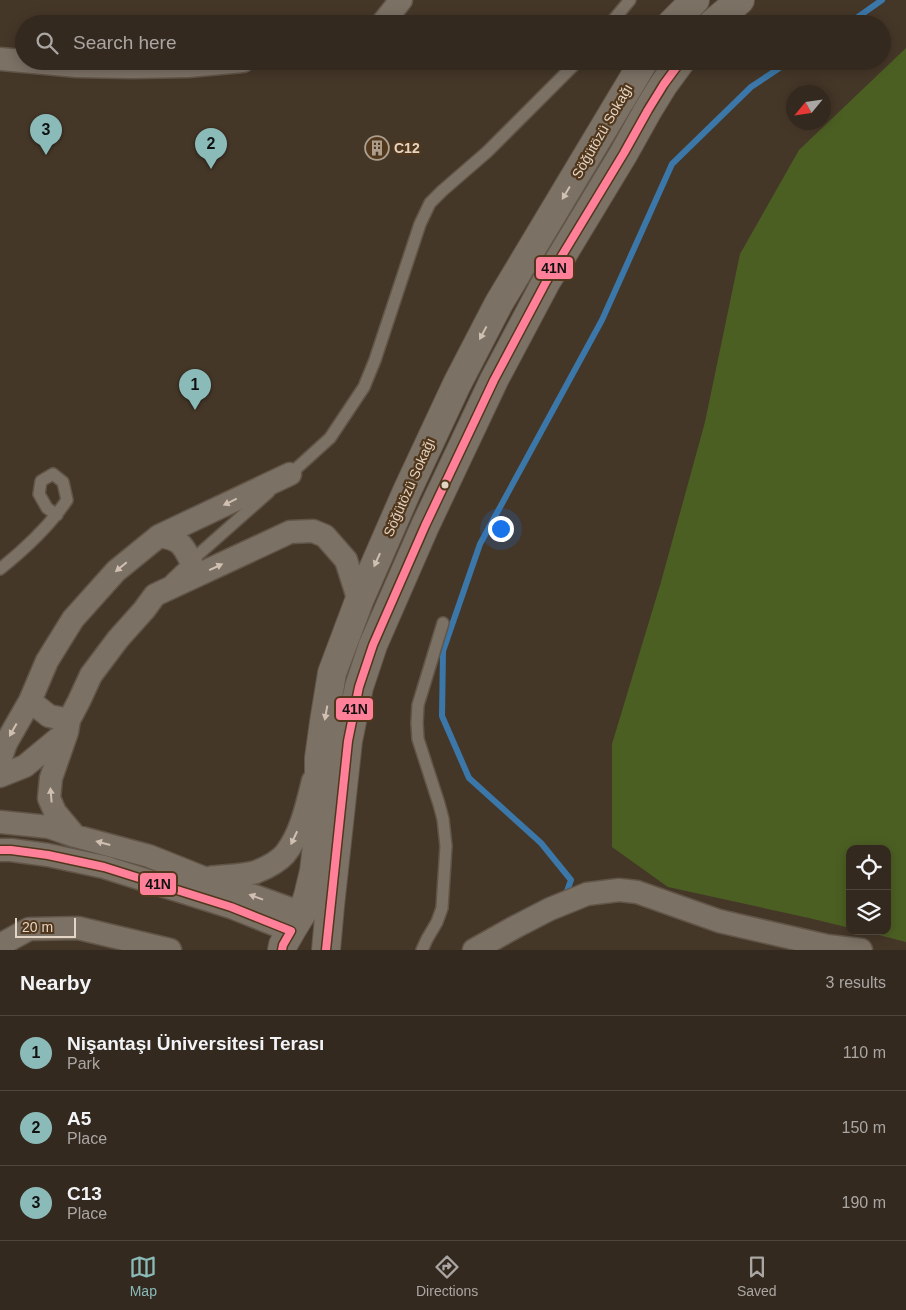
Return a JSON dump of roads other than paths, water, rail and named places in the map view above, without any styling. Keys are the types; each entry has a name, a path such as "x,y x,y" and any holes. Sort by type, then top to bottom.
{"street":[{"path":"389,15 401,0"},
{"path":"680,15 695,0"},
{"path":"722,15 740,0"},
{"path":"0,59 15,60"},
{"name":"Söğütözü Sokağı","path":"292,931 308,896 314,871 319,828 319,758 332,673 358,601 457,384 495,310 639,70"},
{"name":"Söğütözü Sokağı","path":"327,939 348,741 359,687 373,645 425,526 494,380 546,282 648,110 674,70"},
{"path":"0,760 6,743 30,701 47,661 73,619 116,570 159,536 290,474"},
{"path":"75,836 55,812 49,798 51,778 68,726 91,675 118,639 156,595 290,532 313,531 325,536 346,560 358,601"},
{"path":"159,536 174,538 185,548 191,560"},
{"path":"30,701 49,716 68,726"},
{"path":"0,776 25,766 68,726"},
{"path":"204,878 254,872 274,864 284,855 292,844 303,819 319,758"},
{"path":"0,822 49,826 75,836 149,856 204,878 292,931"},
{"path":"0,850 48,855 104,867 231,908 292,931"},
{"path":"474,950 550,909 587,894 619,890 636,892 719,921 827,946 861,950"},
{"path":"292,931 308,914 324,921 327,939"},
{"path":"0,945 29,929 78,928 166,950"}],"lane":[{"path":"618,15 630,0"},
{"path":"156,595 191,560 330,438 364,387 375,360 420,224 430,203 487,152 569,70"},
{"path":"0,569 23,551 57,515"},
{"path":"422,950 437,922 442,908 446,846 440,804 418,739 418,705 443,622"}],"waterway":[{"path":"861,15 882,0"},
{"path":"564,896 571,880 541,843 469,778 442,716 443,651 480,544 602,320 672,164 751,87 776,70"}],"place":[{"name":"C12","path":"377,148"},
{"name":"C13","path":"46,155"},
{"name":"A5","path":"211,169"},
{"name":"Nişantaşı Üniversitesi Terası","path":"195,410"}]}
